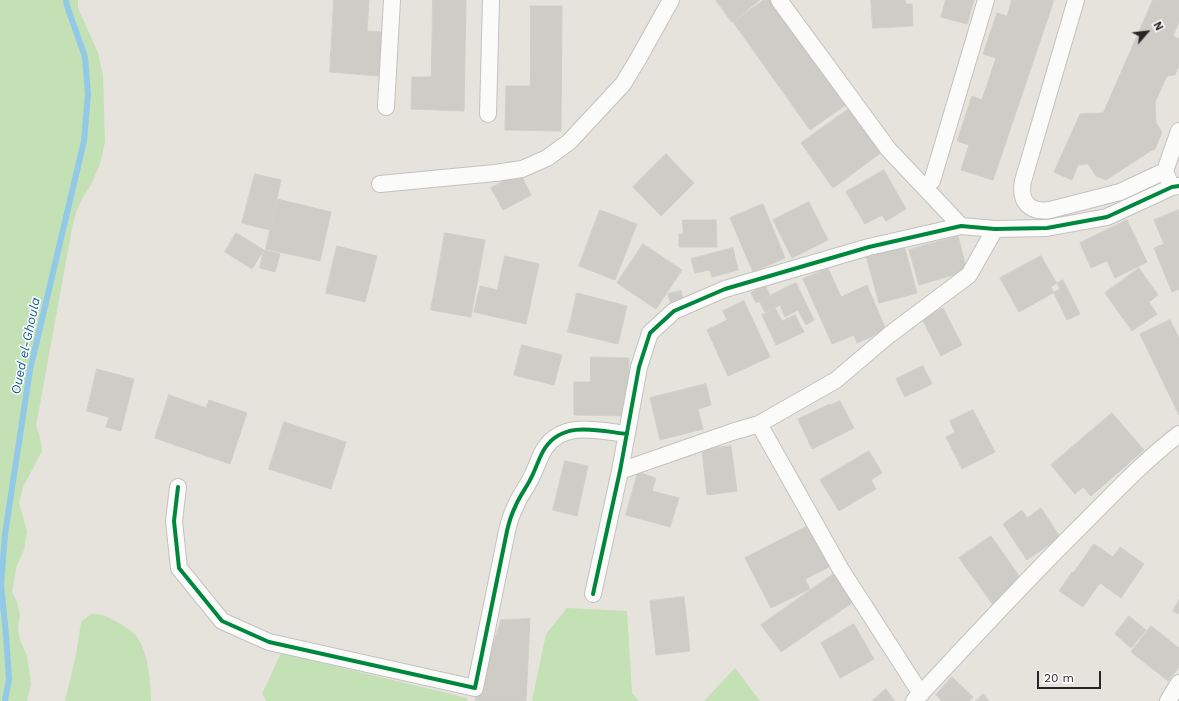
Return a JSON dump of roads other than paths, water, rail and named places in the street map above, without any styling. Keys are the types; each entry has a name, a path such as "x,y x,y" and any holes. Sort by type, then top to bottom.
{"street":[{"path":"386,107 392,0"},
{"path":"488,114 491,0"},
{"path":"380,184 522,169 547,158 569,142 623,84 671,0"},
{"path":"779,0 889,150 961,226"},
{"path":"932,180 986,0"},
{"path":"1076,0 1021,189 1023,198 1028,205 1034,210 1050,210 1120,192 1165,171 1179,131"},
{"path":"593,594 620,471 639,367 650,333 674,311 725,289 869,247 961,226 995,229 1047,228 1107,217 1176,187 1165,171"},
{"path":"620,471 759,424 836,380 889,335 969,276 995,229"},
{"path":"759,424 840,568 918,697 1040,566 1160,448 1179,434"},
{"path":"178,487 174,522 178,568 222,621 269,642 474,688 509,524 516,504 531,479 544,449 557,436 566,431 575,429 627,434"},
{"path":"1168,701 1179,683"}],"waterway":[{"name":"Oued el-Ghoula","path":"5,701 9,679 1,585 5,534 30,370 84,141 88,94 85,57 66,0"}]}
